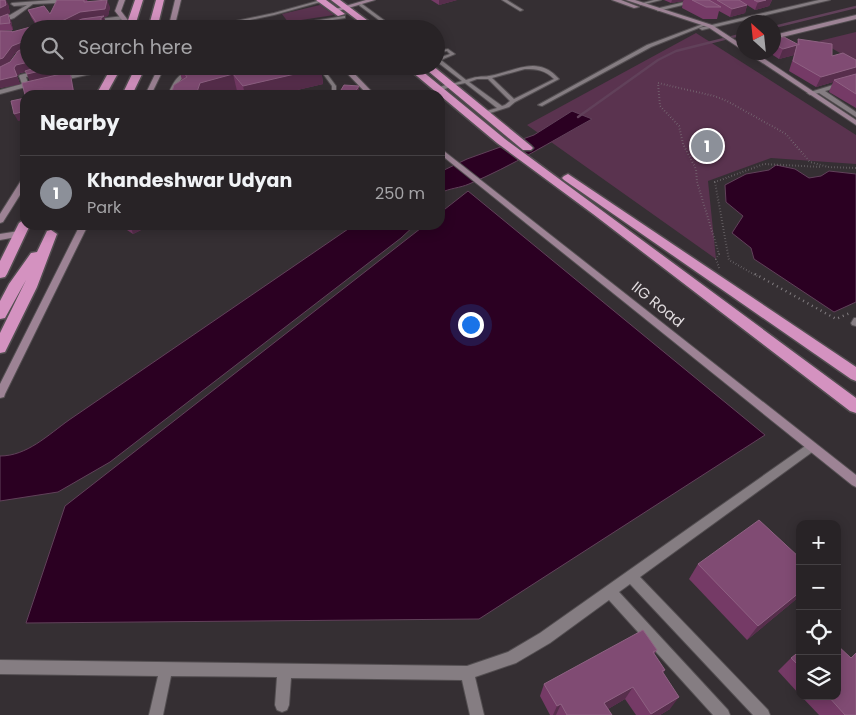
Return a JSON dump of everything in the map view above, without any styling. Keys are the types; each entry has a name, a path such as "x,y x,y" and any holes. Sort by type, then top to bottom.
{"highway":[{"path":"133,20 139,0"},
{"path":"154,20 160,0"},
{"path":"321,1 337,5 357,20"},
{"path":"361,20 360,12 364,2"},
{"path":"337,5 344,17 352,20"},
{"path":"103,90 112,75"},
{"path":"129,90 137,75"},
{"path":"419,75 435,90"},
{"path":"438,75 512,137 535,160 605,216 856,407"},
{"path":"445,98 500,141 535,160 723,282 856,374"},
{"path":"0,260 21,230"},
{"path":"0,274 22,230"},
{"path":"0,314 14,287 53,230"},
{"path":"0,348 30,287 54,230"}],"street":[{"path":"14,4 79,0"},
{"path":"122,0 118,11 124,18"},
{"path":"173,20 178,0"},
{"path":"615,0 642,4 658,9 707,28 736,43"},
{"path":"762,15 827,0"},
{"path":"625,1 707,28 736,21"},
{"path":"658,9 694,1 703,6"},
{"path":"337,5 364,2"},
{"path":"0,21 14,17 18,12 34,3"},
{"path":"751,12 756,15"},
{"path":"718,14 730,22"},
{"path":"781,35 856,17"},
{"path":"107,20 124,18"},
{"path":"761,60 856,123"},
{"path":"26,75 22,76 26,85"},
{"path":"55,79 76,75"},
{"path":"151,90 158,75"},
{"path":"352,75 367,90"},
{"path":"810,93 856,80"},
{"path":"0,92 45,81"},
{"path":"442,90 451,86"},
{"path":"820,90 856,115"},
{"name":"IIG Road","path":"445,154 856,482"},
{"path":"0,220 20,190"},
{"path":"0,237 20,230"},
{"path":"0,394 82,230"},
{"path":"0,667 467,673 511,658 545,638 811,447"},
{"path":"631,576 763,715"},
{"path":"610,592 723,715"},
{"path":"156,715 166,669"},
{"path":"282,705 285,670"},
{"path":"467,673 477,715"}],"lane":[{"path":"504,0 521,10"},
{"path":"642,4 659,0"},
{"path":"244,20 321,1"},
{"path":"364,2 384,20"},
{"path":"274,14 279,20"},
{"path":"322,20 344,17"},
{"path":"540,105 648,46 707,28"},
{"path":"445,50 448,50 453,54 445,57"},
{"path":"445,66 501,108"},
{"path":"451,86 529,67 548,70 557,79 501,108 484,113"},
{"path":"172,90 175,82 181,75"},
{"path":"328,75 334,86 334,90"},
{"path":"489,78 513,101"}],"path":[{"path":"723,282 716,259 719,254 697,182 696,170 683,144 679,126 660,106 658,84 714,96 727,101 786,134 810,162 828,167"},
{"path":"856,168 764,164 715,182 730,260 836,319 856,311"}],"shaded area":[{"path":"320,5 334,15 301,20 286,20 282,14"},
{"path":"856,32 856,62 819,41"},
{"path":"696,33 856,135 856,164 771,158 708,181 716,259 527,125"},
{"path":"572,111 592,119 501,169 469,184 445,191 445,170 467,159 534,135"},
{"path":"776,165 795,169 809,178 821,176 829,171 856,174 856,302 834,312 754,259 751,248 732,233 743,216 726,202 725,185 746,174 769,170"},
{"path":"468,191 765,435 479,619 26,623 65,506 419,230 445,230 445,209"},
{"path":"347,230 410,230 110,462 58,492 0,501 0,456 28,449"}],"building":[{"path":"0,0 5,0 6,5 0,8"},
{"path":"57,0 84,0 84,2 107,0 105,9 80,12 64,20 35,20 28,10 44,6 50,14"},
{"path":"692,0 709,0 721,7 706,7"},
{"path":"717,0 739,0 747,5 732,9"},
{"path":"8,14 10,23 0,24 0,17"},
{"path":"104,16 101,20 80,20"},
{"path":"20,30 20,43 12,46 3,58 0,59 0,31 12,32"},
{"path":"784,37 799,45 798,39 832,44 832,56 843,53 856,60 856,67 821,77 793,61 797,45 783,49 781,48 781,38"},
{"path":"20,50 20,64 14,68 17,76 0,80 0,67 10,62"},
{"path":"856,74 856,94 834,80"},
{"path":"57,75 71,75 73,90 24,90 22,83"},
{"path":"186,75 229,75 200,83 198,90 172,90 174,85 187,77"},
{"path":"234,75 291,75 243,86"},
{"path":"344,85 359,86 356,90 341,90"},
{"path":"20,99 20,112 14,114 11,101"},
{"path":"759,520 796,554 796,595 758,626 698,564"},
{"path":"643,630 657,650 653,652 665,670 662,671 679,697 651,714 633,687 604,703 612,715 567,715 561,704 557,706 544,684"},
{"path":"841,649 851,658 856,653 856,715 845,715 832,700 841,700"},
{"path":"796,654 796,663 791,658"}],"waterway":[{"path":"781,25 856,7"},
{"path":"578,117 658,60 676,51 736,36"}],"place":[{"name":"Khandeshwar Udyan","path":"707,146"}]}
